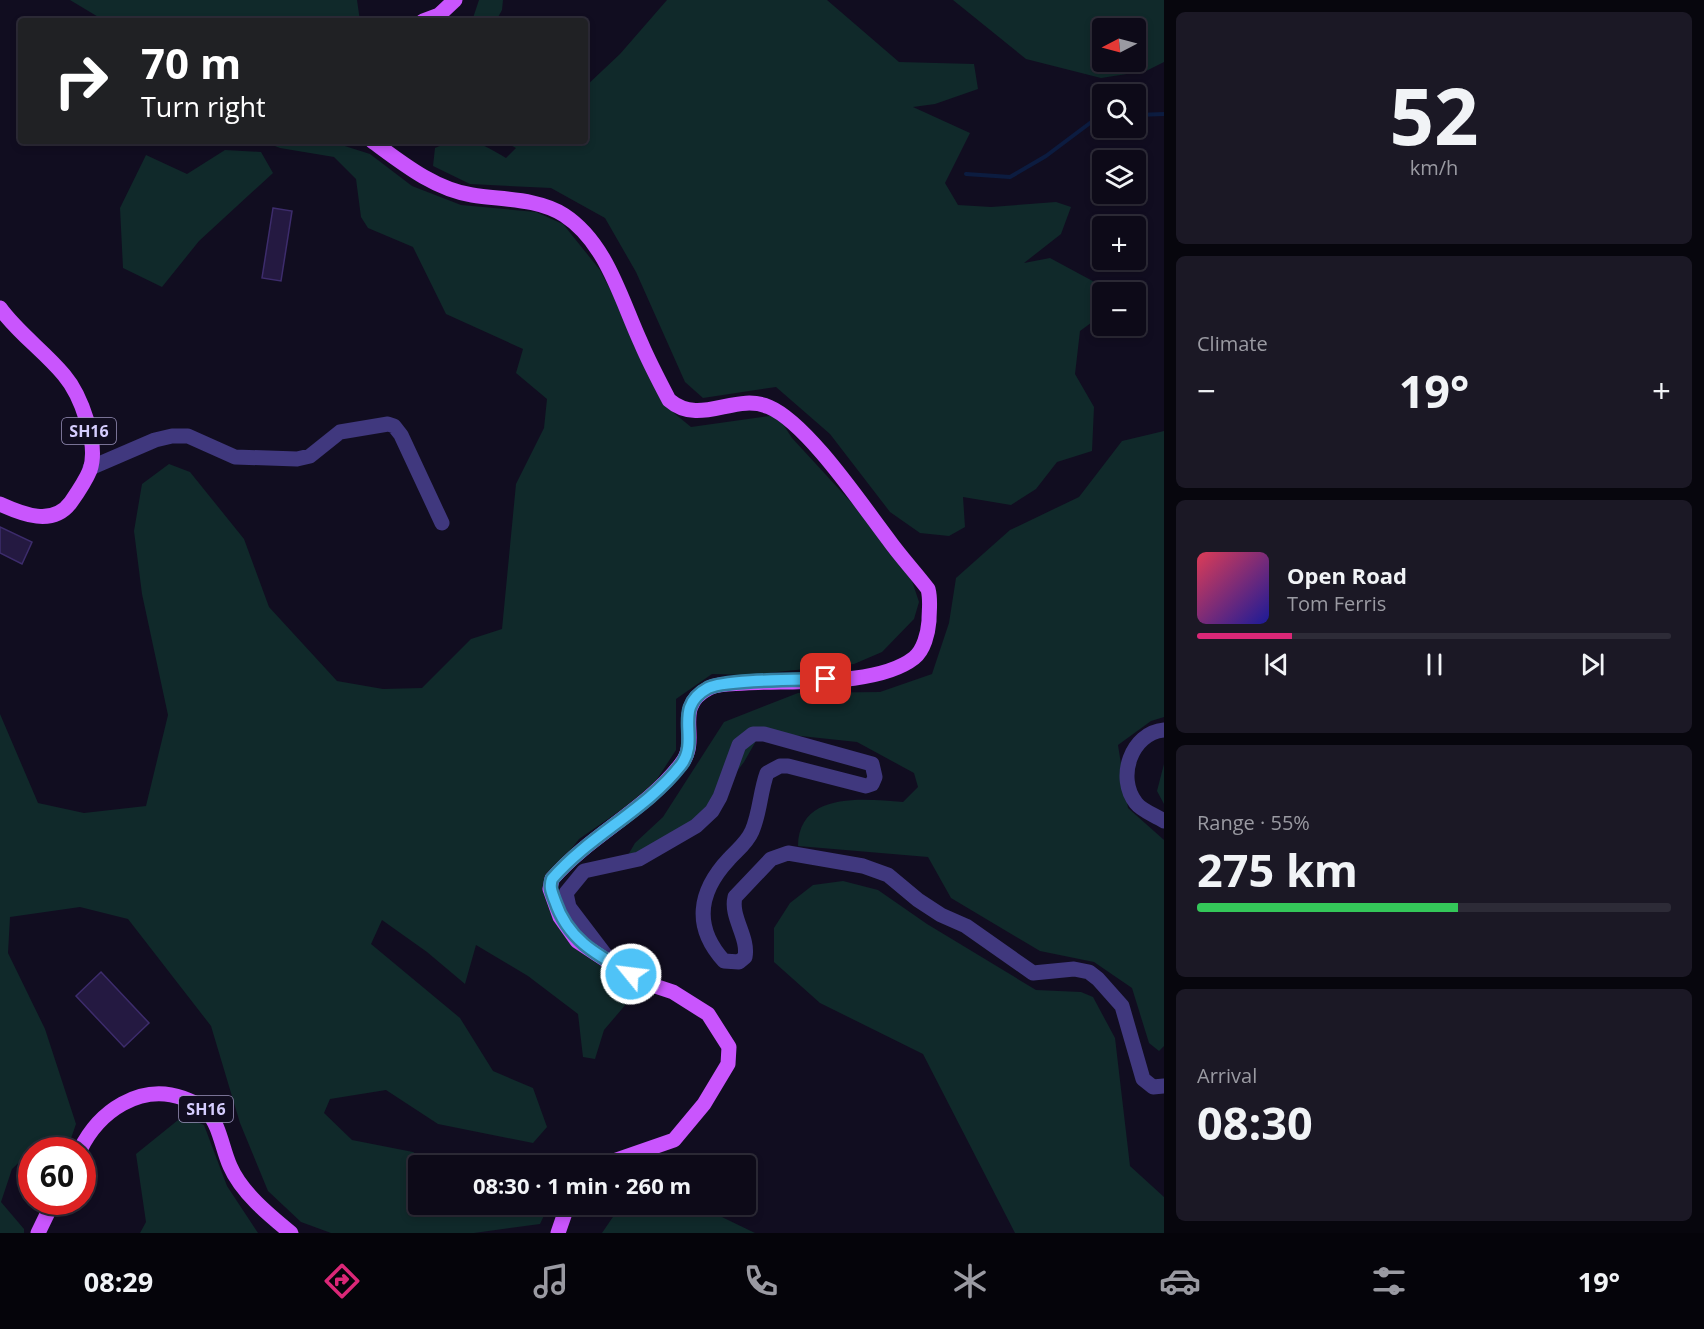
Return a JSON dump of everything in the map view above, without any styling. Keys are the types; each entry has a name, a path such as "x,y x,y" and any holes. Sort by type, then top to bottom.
{"main road":[{"path":"431,18 439,15 455,0"},
{"path":"377,144 441,186 470,195 521,201 550,208 565,215 580,229 601,256 669,400 688,412 756,403 770,407 785,417 832,466 928,589 930,597 928,630 919,651 914,658 889,670 848,680 784,680 709,688 690,705 687,713 689,744 682,764 650,797 598,834 560,869 550,884 560,917 577,940 615,966 646,983 673,993 708,1014 729,1047 728,1064 704,1104 674,1140 631,1155"},
{"name":"SH16","path":"0,308 10,321 66,376 82,409 92,451 90,468 82,486 66,510 49,516 30,517 0,504"},
{"name":"SH16","path":"88,1137 95,1127 130,1098 141,1094 170,1094 201,1105 215,1122 231,1169 243,1187 291,1233"},
{"path":"38,1233 47,1215"},
{"path":"558,1233 564,1215"}],"street":[{"path":"90,468 155,440 172,436 188,436 235,457 297,459 310,456 340,432 388,424 394,426 401,435 442,523"},
{"path":"1164,730 1149,734 1137,744 1128,759 1128,780 1134,800 1138,806 1164,820"},
{"path":"615,966 592,941 569,907 566,893 584,871 639,859 696,826 712,811 720,797 739,745 753,734 764,734 872,764 875,777 872,784 866,786 788,766 780,766 767,773 752,831 746,843 727,861 713,880 704,906 701,920 704,932 724,961 739,962 745,957 745,946 734,909 735,897 771,859 788,853 863,866 888,875 918,900 941,915 966,926 1034,973 1074,969 1089,972 1115,996 1122,1006 1143,1079 1153,1087 1164,1086"}],"green space":[{"path":"70,0 357,0 360,18 100,18"},
{"path":"479,0 503,0 502,10 498,18 473,18"},
{"path":"667,0 827,0 899,62 974,64 978,89 935,104 913,107 970,133 945,183 958,205 991,207 1056,202 1071,207 1061,234 1024,263 1050,258 1094,282 1092,282 1092,322 1080,331 1075,374 1094,407 1092,451 1057,462 1036,489 1011,505 963,497 965,527 949,536 920,533 890,512 830,434 776,387 703,398 685,382 636,272 605,218 551,188 470,184 433,166 435,148 446,144 480,144 506,158 516,148 509,144 588,144 588,84 620,54"},
{"path":"953,0 1164,0 1164,62 1146,71 1146,18 1092,18 1092,72 1140,72 1101,78 1026,59"},
{"path":"270,144 338,144 370,154 412,186 461,205 536,212 563,224 600,270 674,413 691,427 777,415 792,438 862,514 910,575 919,602 914,619 882,652 854,664 748,675 712,674 676,699 676,750 650,790 579,839 544,885 588,955 627,985 627,1003 604,1030 595,1059 583,1057 578,1014 528,976 476,945 465,984 427,952 382,920 371,944 460,1018 493,1071 533,1088 547,1127 533,1143 438,1124 386,1090 330,1099 324,1113 352,1140 413,1152 418,1155 408,1155 408,1215 544,1215 540,1224 474,1233 331,1233 301,1222 268,1191 240,1123 211,1026 128,919 80,907 10,917 8,953 45,1029 76,1124 72,1137 18,1137 18,1163 12,1169 1,1202 24,1229 24,1233 0,1233 0,714 38,803 84,813 146,806 168,715 142,594 134,531 142,484 169,464 190,472 244,539 269,607 337,681 383,689 422,688 471,639 502,629 516,484 544,428 547,399 516,373 523,349 446,314 413,247 368,228 361,217 356,179 334,157 280,148"},
{"path":"225,150 261,152 273,173 199,241 162,287 123,268 120,208 146,155 187,174"},
{"path":"1164,431 1164,717 1151,721 1118,745 1128,808 1164,840 1164,1046 1159,1051 1149,1043 1132,988 1094,962 1040,951 951,898 928,857 798,846 801,828 809,816 821,807 853,800 903,802 918,787 914,773 857,742 782,734 756,741 744,762 701,819 632,860 628,855 635,843 663,817 724,722 798,693 880,692 932,674 949,623 956,578 1010,530 1079,497 1122,441"},
{"path":"1164,764 1164,804 1157,791"},
{"path":"843,881 878,890 927,924 1036,990 1081,992 1093,997 1115,1038 1130,1166 1164,1197 1164,1233 1015,1233 923,1054 820,1003 774,962 774,928 790,903 813,885"},
{"path":"183,1116 204,1125 227,1186 258,1233 140,1233 146,1222 136,1154"},
{"path":"614,1215 718,1215 755,1233 602,1233"}],"building":[{"path":"273,208 292,211 281,281 262,278"},
{"path":"0,527 32,542 22,564 0,553"},
{"path":"101,972 149,1023 124,1047 76,996"}],"waterway":[{"path":"1146,115 1164,114"},
{"path":"966,174 1010,177 1046,156 1092,122"}],"route":[{"path":"631,974 592,952 577,940 560,917 550,889 552,879 598,834 650,797 682,764 688,753 689,744 687,713 697,697 709,688 784,680 826,679"}]}
